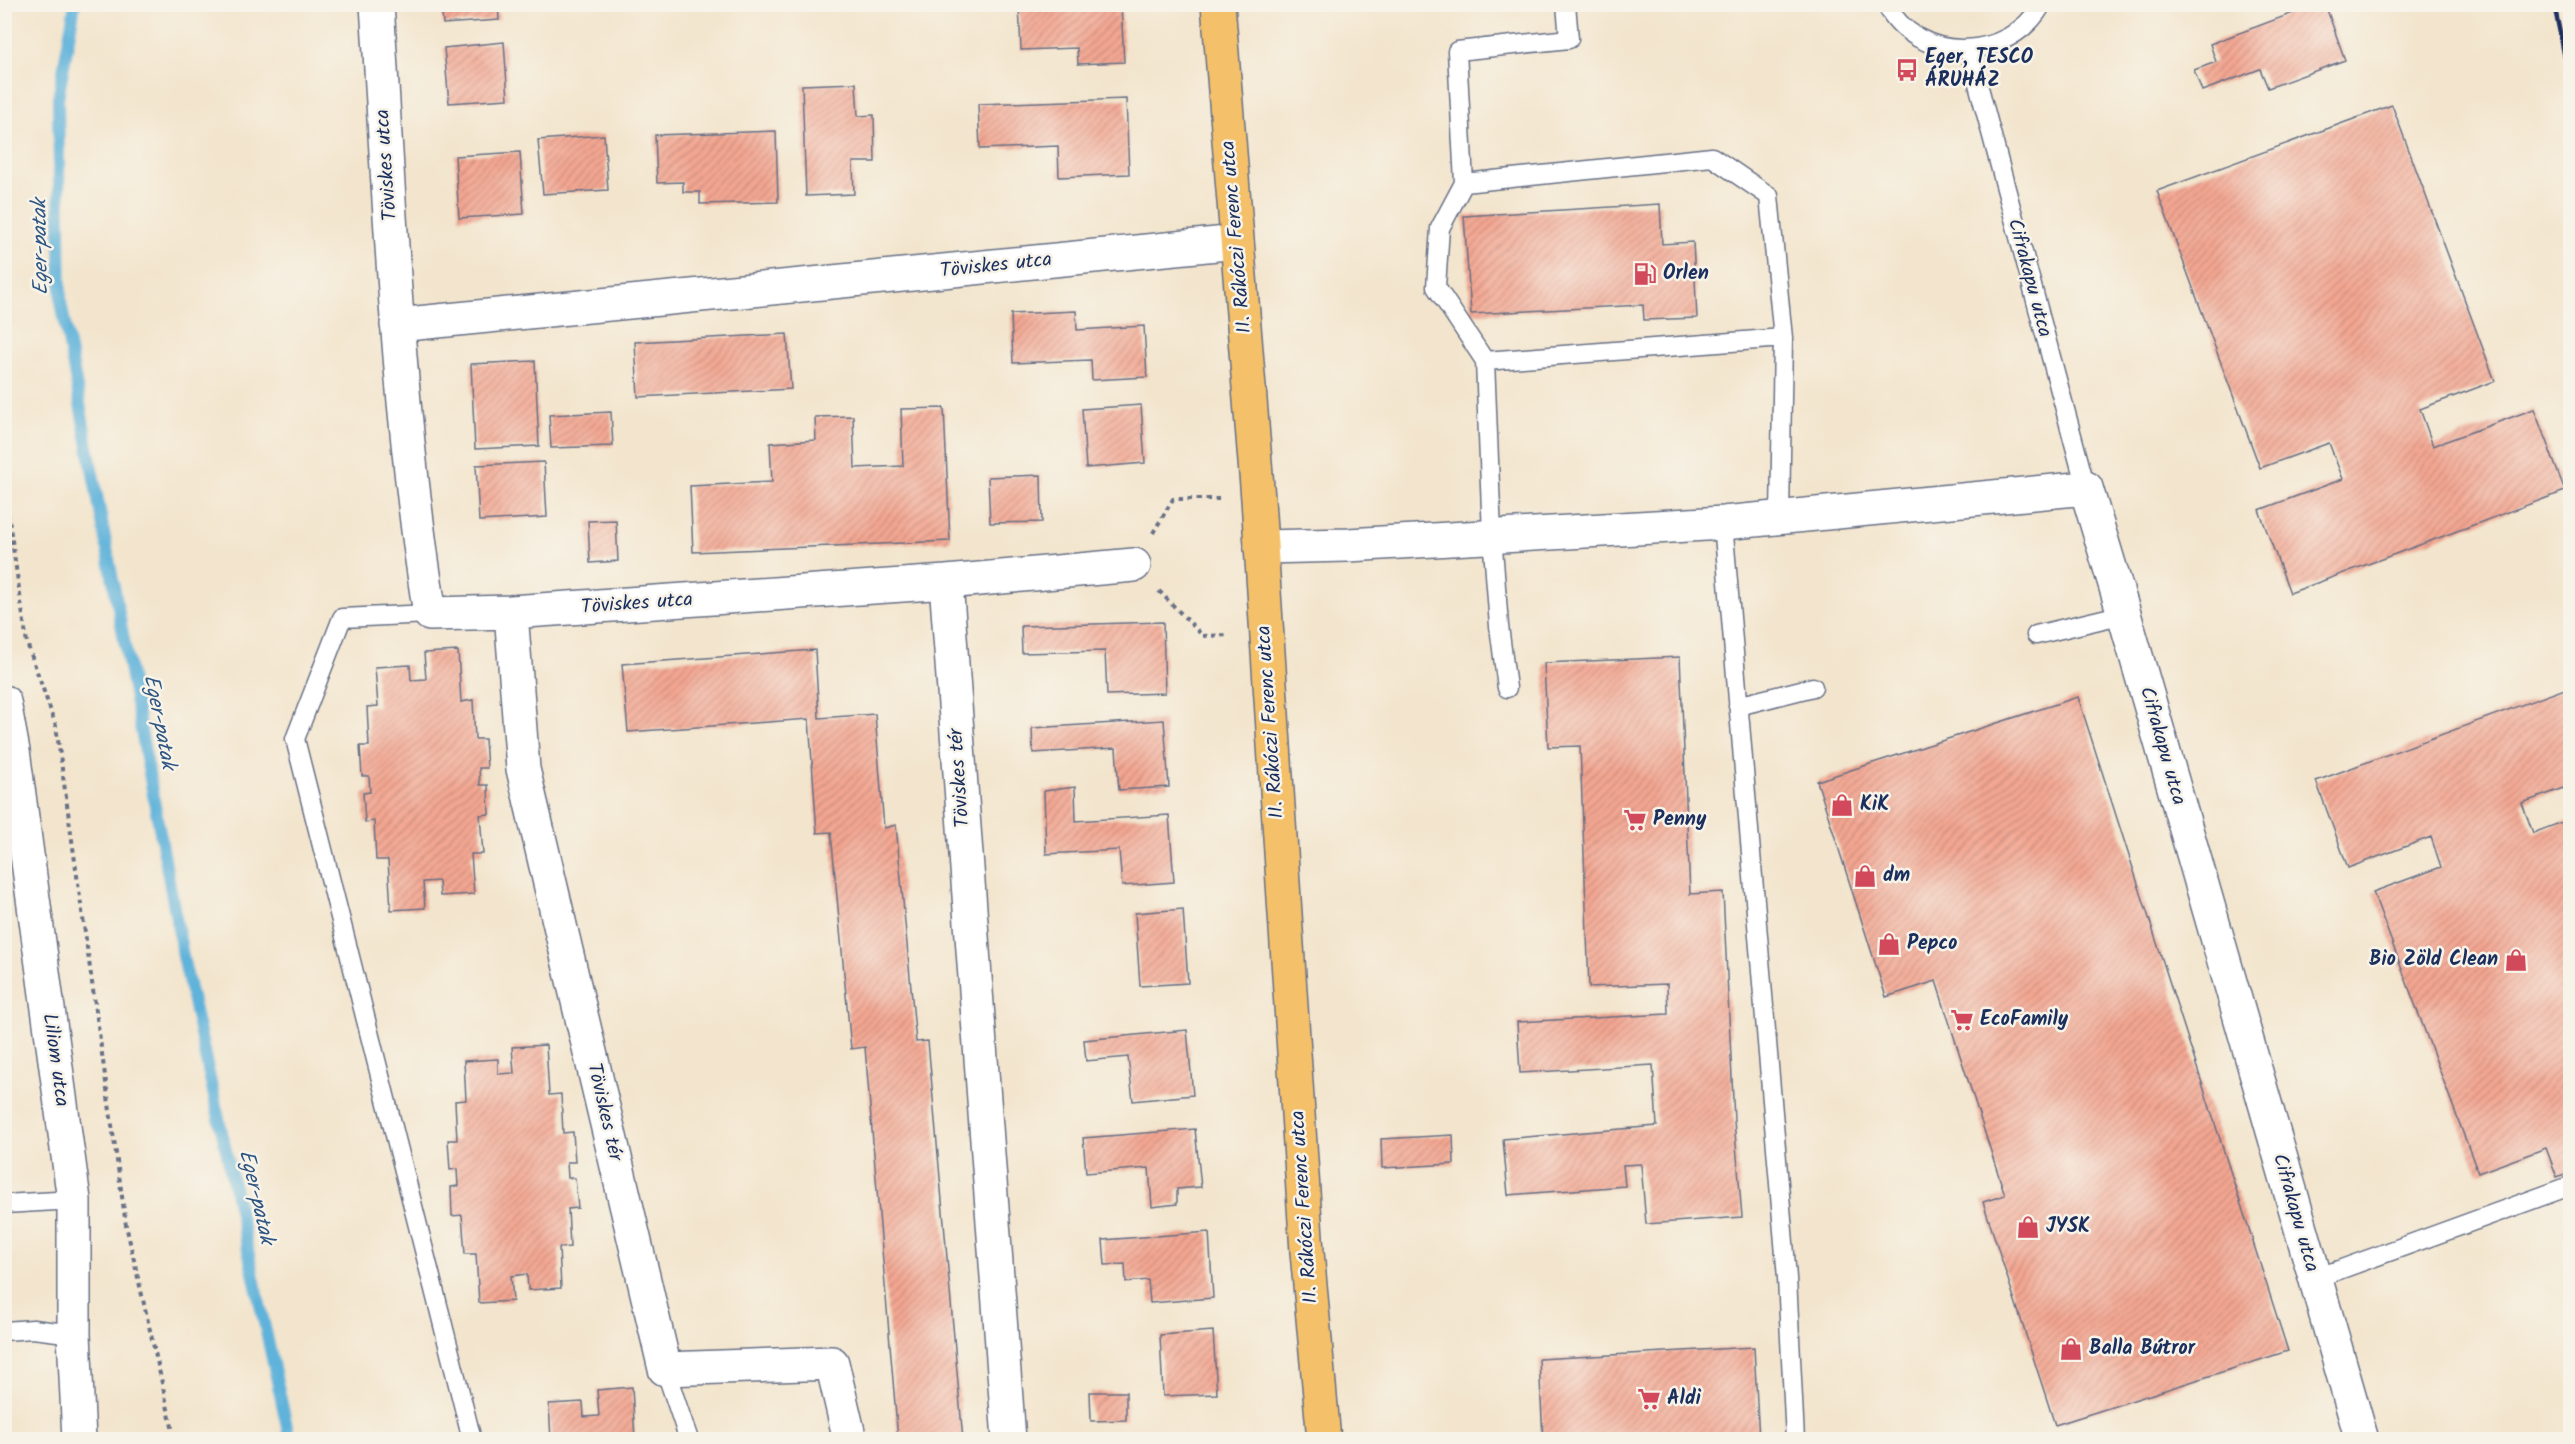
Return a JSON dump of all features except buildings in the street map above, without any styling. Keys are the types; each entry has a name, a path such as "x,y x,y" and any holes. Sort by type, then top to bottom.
{"main road":[{"name":"II. Rákóczi Ferenc utca","path":"1218,4 1258,499 1307,1252 1324,1440"}],"street":[{"name":"Töviskes utca","path":"377,4 397,325 416,527 430,614 511,612 946,582 1134,565"},
{"name":"Töviskes utca","path":"397,325 1237,242"},
{"path":"1261,547 1348,545 1723,523 2086,488"},
{"name":"Cifrakapu utca","path":"2086,488 2362,1440"},
{"name":"Töviskes tér","path":"946,582 1009,1440"},
{"name":"Töviskes tér","path":"511,612 523,769 665,1369"},
{"name":"Liliom utca","path":"4,702 14,751 74,1200 77,1433"},
{"path":"665,1369 832,1363 850,1440"}],"lane":[{"path":"1507,688 1498,627 1485,361 1436,287 1440,228 1464,183 1457,51 1569,39 1566,4"},
{"path":"1886,4 1890,14 1911,34 1939,47 1969,50 1994,45 2017,33 2036,14 2042,4"},
{"name":"Cifrakapu utca","path":"1969,50 2086,488"},
{"path":"1464,183 1712,157 1769,196 1783,338 1780,517"},
{"path":"1485,361 1783,338"},
{"path":"1723,523 1787,1278 1795,1440"},
{"path":"430,614 342,618 295,739 472,1440"},
{"path":"2036,634 2124,614"},
{"path":"1738,706 1813,687"},
{"path":"2314,1279 2571,1186"},
{"path":"4,1204 74,1200"},
{"path":"4,1331 33,1329 74,1334"},
{"path":"665,1369 689,1440"}],"path":[{"path":"4,486 27,643 56,726 126,1225 175,1440"},
{"path":"1258,499 1173,499 1134,565 1203,636 1265,633"}],"waterway":[{"name":"Eger-patak","path":"75,4 58,99 61,302 184,961 290,1440"}],"railway":[{"path":"2554,4 2570,82"}],"place":[{"name":"Eger, TESCO ÁRUHÁZ","path":"1907,70"},
{"name":"Orlen","path":"1645,274"},
{"name":"KiK","path":"1842,805"},
{"name":"Penny","path":"1635,820"},
{"name":"dm","path":"1865,876"},
{"name":"Pepco","path":"1889,944"},
{"name":"Bio Zöld Clean","path":"2516,960"},
{"name":"EcoFamily","path":"1962,1020"},
{"name":"JYSK","path":"2028,1227"},
{"name":"Balla Bútror","path":"2071,1349"},
{"name":"Aldi","path":"1649,1399"}]}
